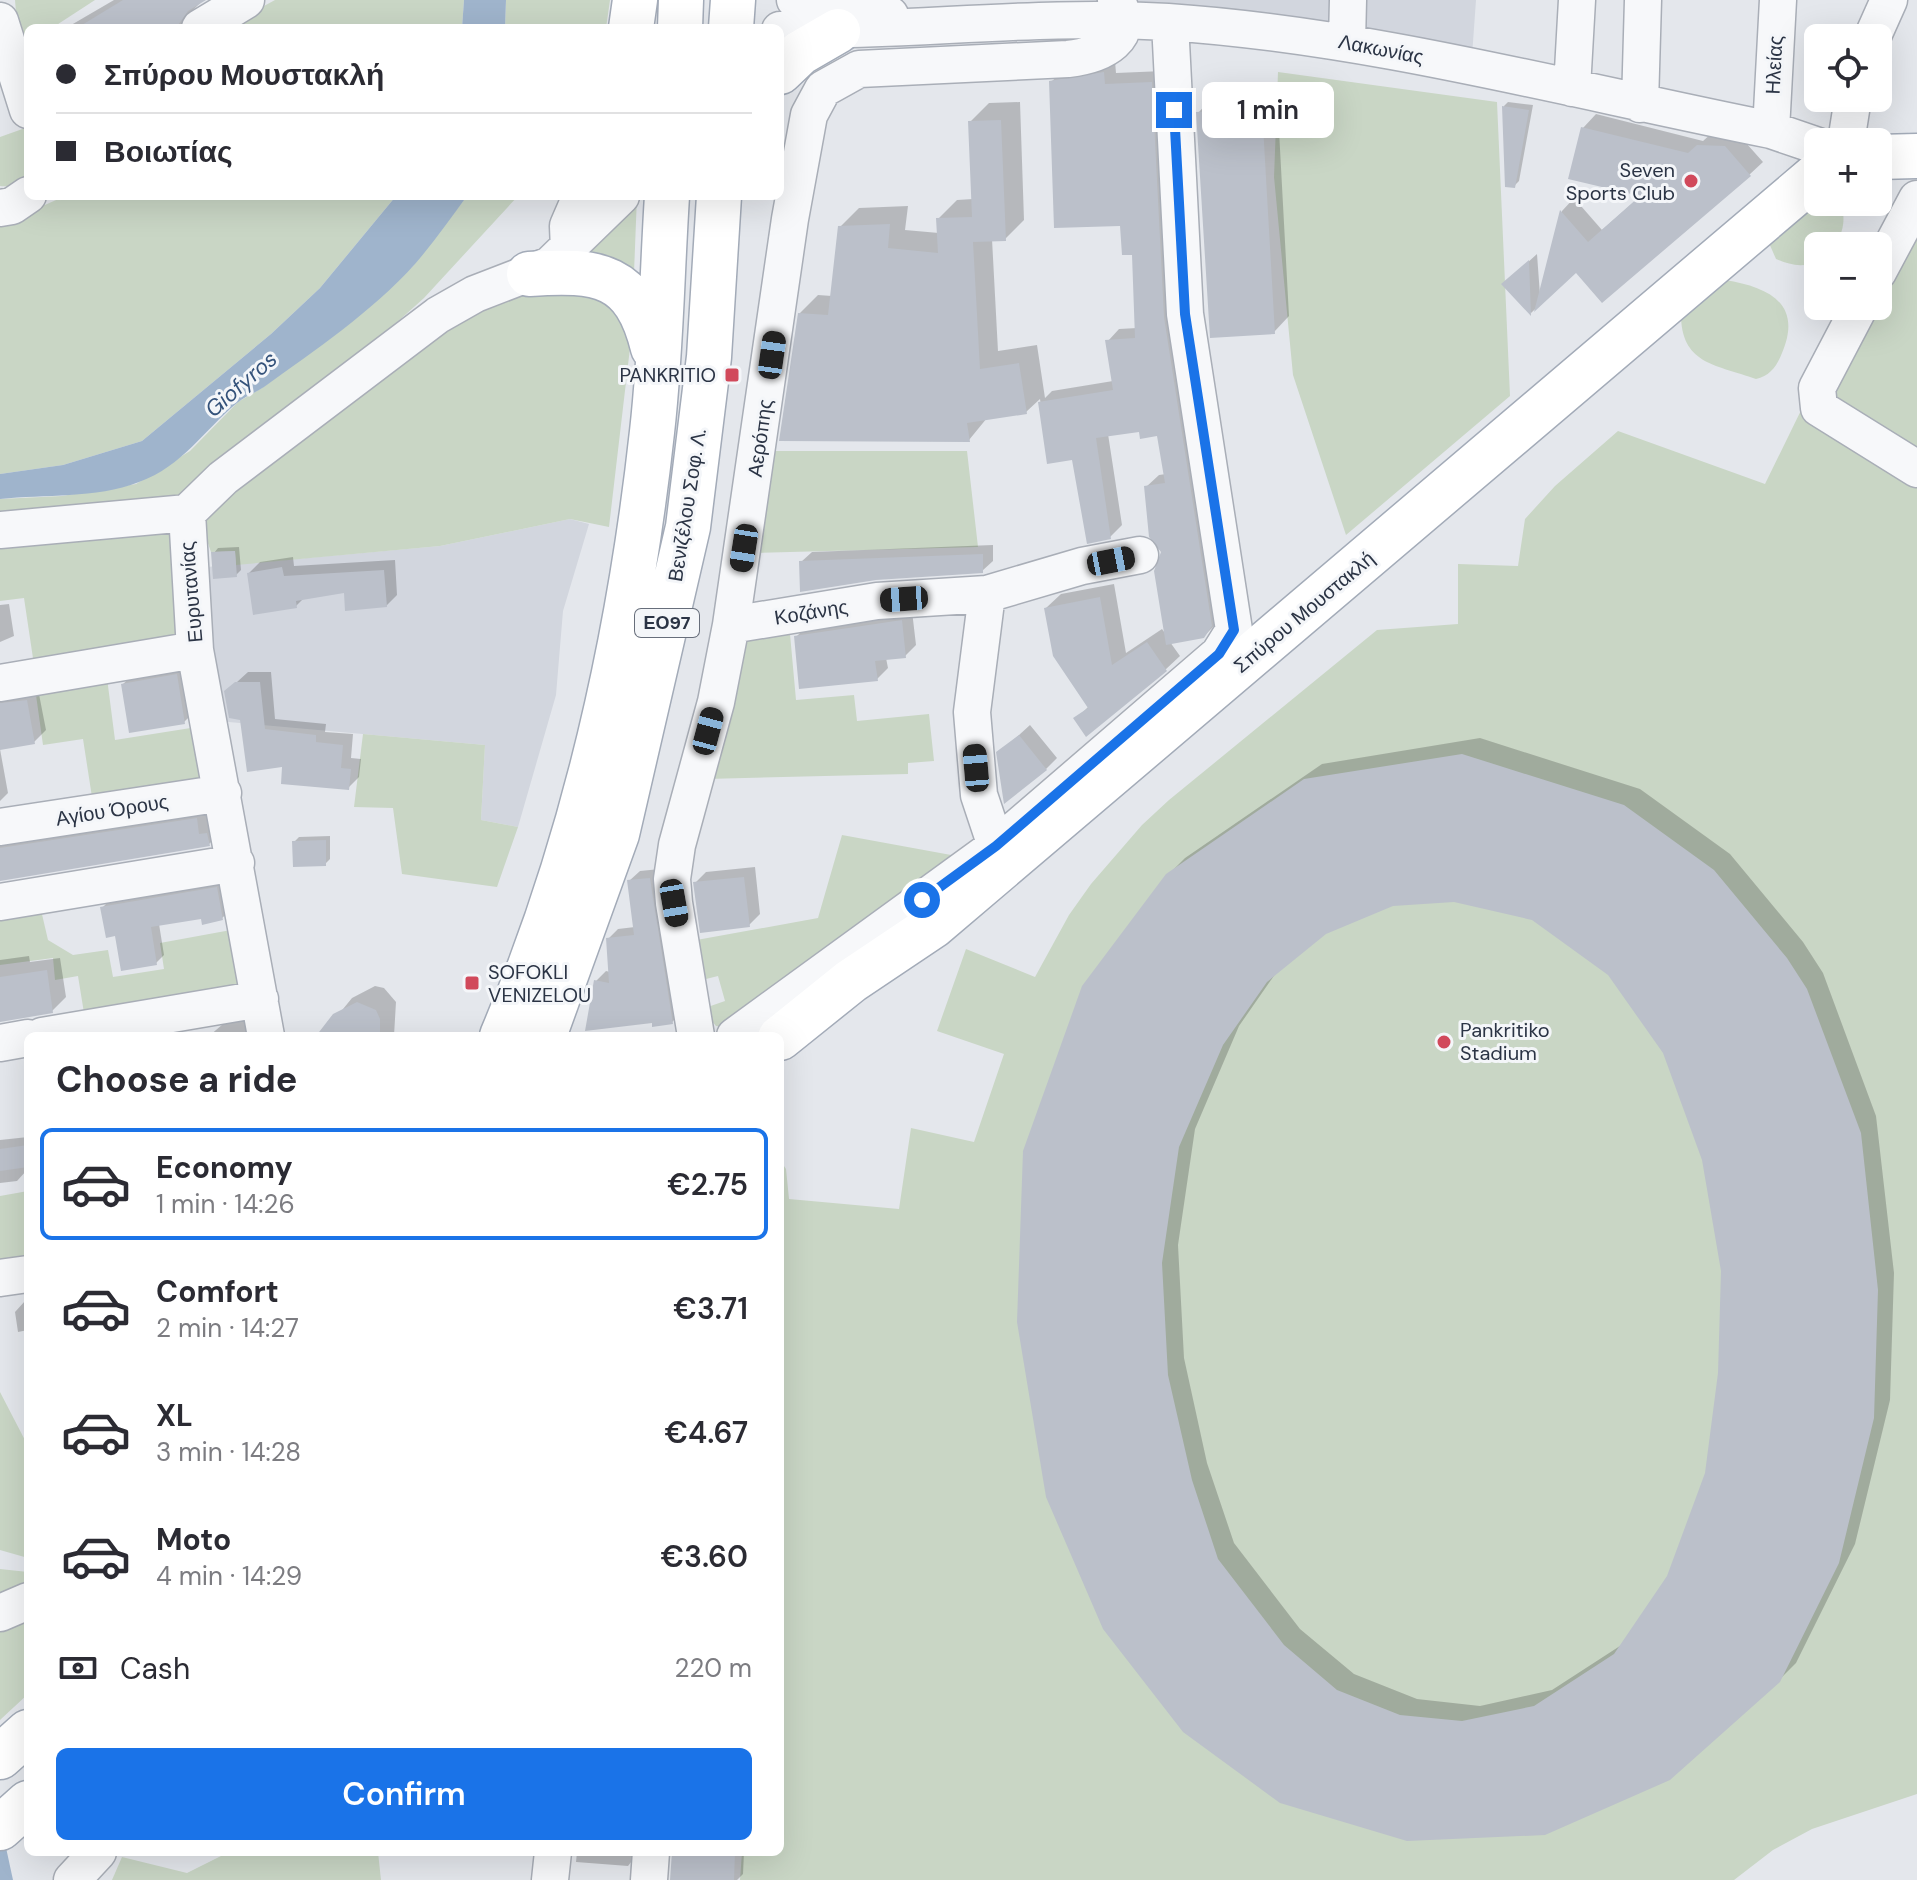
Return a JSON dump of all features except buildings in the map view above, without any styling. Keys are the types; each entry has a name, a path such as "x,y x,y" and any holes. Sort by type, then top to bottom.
{"main road":[{"path":"632,24 635,0"},
{"path":"680,24 681,0"},
{"path":"731,24 733,0"},
{"path":"784,68 800,53 824,9"},
{"path":"1892,157 1917,156"},
{"name":"Σπύρου Μουστακλή","path":"784,1035 851,981 933,926 1804,186"},
{"name":"ΕΟ97","path":"504,1032 572,845 613,681 633,578 652,431 667,200"},
{"name":"Βενιζέλου Σοφ. Λ.","path":"546,1032 617,834 658,668 688,527 709,357 719,200"},
{"path":"709,357 719,341 729,306 742,200"},
{"path":"529,274 573,272 620,287 636,300 645,317 657,362"},
{"path":"784,1058 855,1000 933,926"},
{"path":"559,1032 572,962"},
{"path":"0,1756 24,1735"},
{"path":"0,1828 24,1807"}],"street":[{"path":"207,24 246,0"},
{"path":"1347,42 1348,0"},
{"path":"1572,88 1577,0"},
{"path":"1640,104 1643,0"},
{"name":"Ηλείας","path":"1771,130 1778,0"},
{"path":"1878,24 1889,0"},
{"name":"Λακωνίας","path":"784,28 824,9 934,23 1120,10 1170,23 1207,13 1771,130 1804,141"},
{"name":"Αερόπης","path":"695,1032 672,879 684,813 716,702 731,625 790,219 807,126 818,93 846,74 871,67 1085,56 1116,43 1123,33 1120,10"},
{"path":"0,21 24,97"},
{"name":"Σπύρου Μουστακλή","path":"740,1032 996,846 1219,654 1234,630 1185,314 1170,23"},
{"path":"0,208 12,206 24,198"},
{"path":"1892,246 1917,199"},
{"path":"569,250 568,226 579,200"},
{"name":"Ευρυτανίας","path":"265,1032 195,650 187,513 223,478 425,323 475,294 529,274 569,250 617,200"},
{"path":"1853,320 1817,388 1819,408 1917,469"},
{"path":"0,530 187,513"},
{"name":"Κοζάνης","path":"731,625 877,601 987,594 1082,566 1140,555"},
{"path":"987,594 972,712 979,795 996,846"},
{"path":"0,683 195,650"},
{"name":"Αγίου Όρους","path":"0,827 223,793"},
{"path":"0,902 236,863"},
{"path":"490,1032 522,988"},
{"path":"66,1032 260,999"},
{"path":"0,1043 24,1039"},
{"path":"0,1278 24,1275"},
{"path":"0,1613 24,1603"},
{"path":"72,1880 94,1856"},
{"path":"550,1880 553,1856"},
{"path":"649,1880 651,1856"}],"shaded area":[{"path":"1133,0 1476,0 1472,56 1139,8"},
{"path":"570,519 589,524 563,611 556,695 518,827 481,820 485,745 218,721 207,567 440,546"}],"green space":[{"path":"15,0 95,0 58,24 24,24 24,46 19,49"},
{"path":"275,0 464,0 462,24 231,24"},
{"path":"506,0 610,0 607,24 505,24"},
{"path":"1278,72 1497,102 1510,396 1346,535 1293,375 1274,177"},
{"path":"24,128 24,175 11,186 0,186 0,137"},
{"name":"Pankritiko Stadium","path":"1917,184 1917,1794 1812,1829 1773,1850 1734,1880 740,1880 742,1856 784,1856 784,1166 789,1199 899,1209 911,1128 974,1142 1004,1054 937,1031 966,949 1035,977 1069,915 1091,884 1142,825 1377,630 1458,624 1458,564 1518,566 1525,519 1555,486 1618,431 1765,484 1845,320 1892,320 1892,232 1887,232"},
{"path":"56,200 393,200 320,288 271,334 142,441 63,465 0,474 0,225"},
{"path":"464,200 514,200 424,298 347,367 208,476 161,507 0,522 0,499 62,496 136,484 190,451 238,402 262,388 347,324 413,266"},
{"path":"633,200 637,200 634,273 611,257 583,252"},
{"path":"1804,214 1843,216 1841,232 1804,232 1804,265 1776,259 1769,243"},
{"path":"1725,280 1768,293 1785,310 1788,322 1782,353 1772,370 1761,378 1756,379 1705,361 1688,345 1683,334 1681,318"},
{"path":"531,284 611,301 628,327 630,348 609,527 570,519 440,546 236,565 235,551 211,552 201,523 211,506 436,324"},
{"path":"768,451 967,451 978,547 754,553"},
{"path":"173,525 185,643 34,665 24,598 0,601 0,538"},
{"path":"790,634 796,700 854,695 857,721 929,714 934,761 908,763 908,774 706,779 743,638"},
{"path":"107,678 115,740 197,727 208,780 92,797 83,739 43,745 35,688"},
{"path":"363,734 485,745 481,820 518,827 497,887 402,874 393,808 354,807"},
{"path":"842,835 962,857 721,1027 716,1026 702,1009 725,1001 718,976 698,981 691,941 818,918"},
{"path":"41,910 48,940 73,955 108,950 113,977 164,969 160,943 231,930 241,988 84,1013 78,976 55,980 53,958 0,965 0,918"},
{"path":"24,1192 24,1256 0,1259 0,1196"},
{"path":"0,1392 24,1438 24,1557 0,1550"},
{"path":"0,1569 24,1572 24,1590 0,1599"},
{"path":"24,1620 24,1698 0,1720 0,1625"},
{"path":"221,1856 378,1856 381,1880 112,1880 122,1857 187,1873"}],"water":[{"path":"464,0 506,0 505,24 462,24"},
{"name":"Giofyros","path":"393,200 464,200 415,264 381,298 303,359 243,398 168,467 139,482 105,491 0,499 0,474 63,465 142,441 271,334 320,288"},
{"path":"0,1820 13,1880 0,1880"}],"place":[{"name":"Seven Sports Club","path":"1691,181"},
{"name":"PANKRITIO","path":"732,375"},
{"name":"SOFOKLI VENIZELOU","path":"472,983"},
{"name":"Pankritiko Stadium","path":"1444,1042"}],"route":[{"path":"922,900 996,846 1219,654 1234,630 1234,614 1218,538 1185,314 1174,110"}]}
